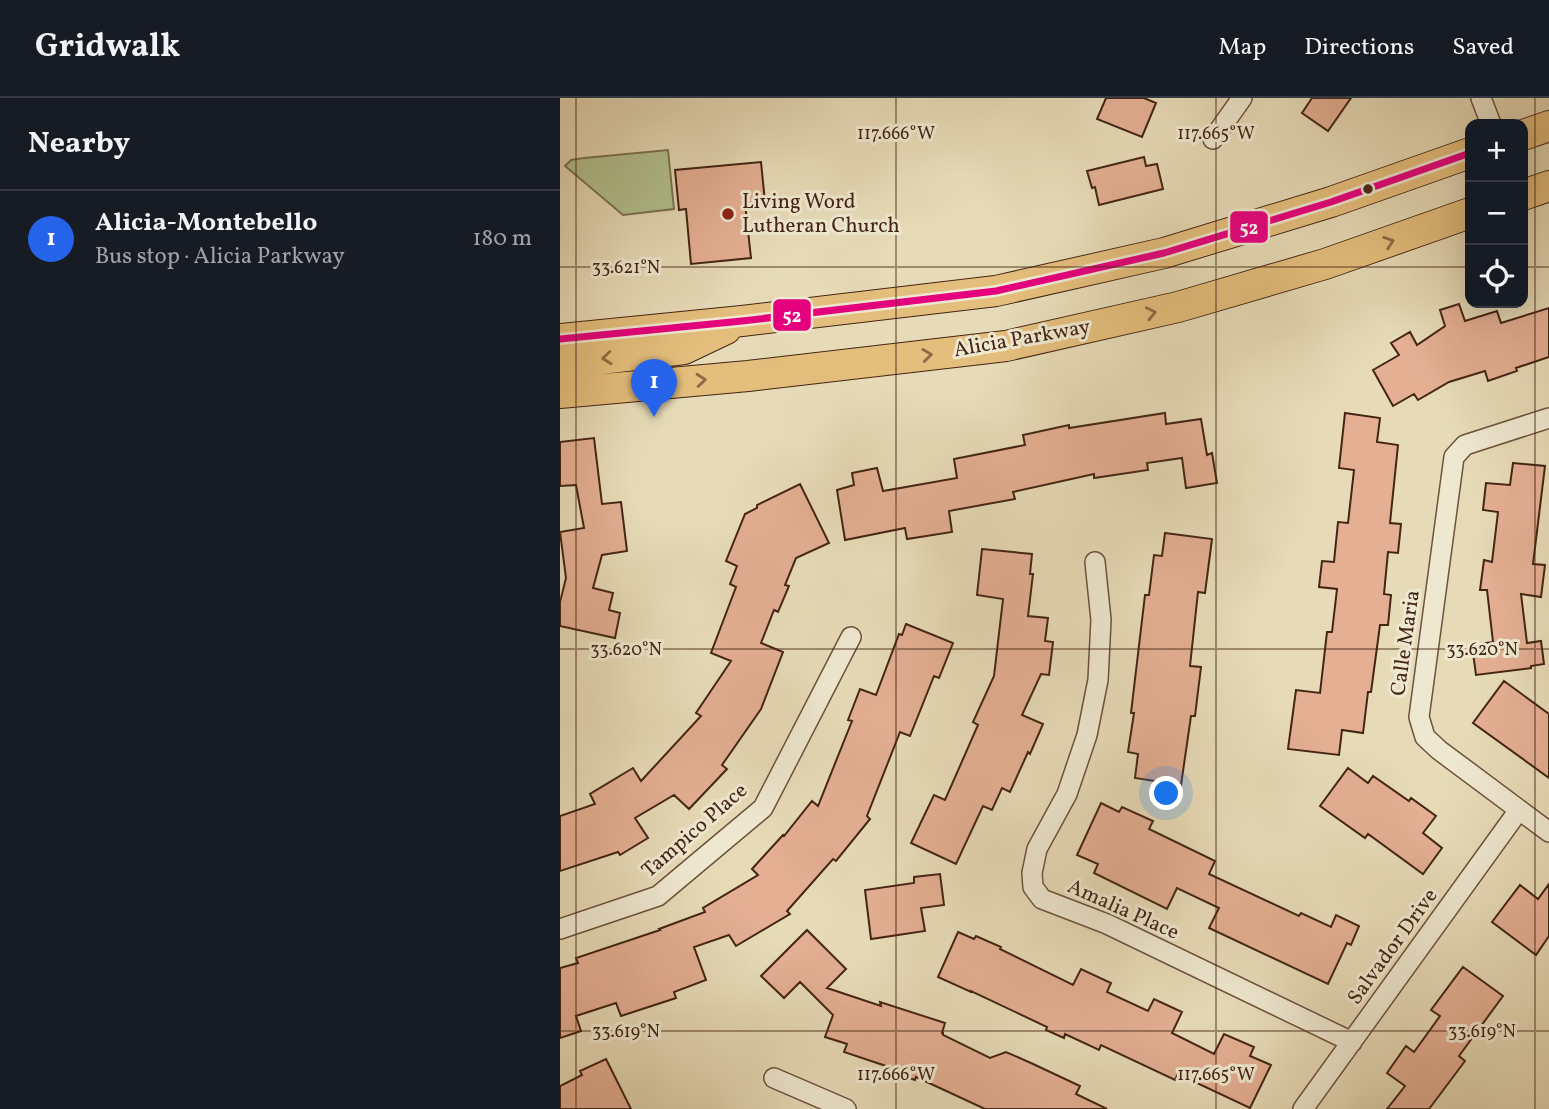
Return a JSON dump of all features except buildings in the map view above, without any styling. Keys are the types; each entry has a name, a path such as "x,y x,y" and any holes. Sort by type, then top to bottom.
{"main road":[{"path":"1528,133 1549,127"},
{"path":"560,339 996,291 1164,253 1331,202 1465,155"},
{"path":"1528,193 1549,186"},
{"name":"Alicia Parkway","path":"560,393 748,376 1006,346 1178,307 1325,264 1465,216"},
{"path":"560,364 684,349 742,321"}],"street":[{"path":"1213,139 1242,98"},
{"path":"1481,98 1489,119"},
{"name":"Calle Maria","path":"1549,418 1465,445 1454,457 1419,717 1425,737 1439,750 1549,832"},
{"name":"Amalia Place","path":"1095,562 1101,620 1098,680 1093,707 1087,735 1067,794 1037,849 1032,873 1033,887 1042,899 1107,924 1352,1042"},
{"name":"Tampico Place","path":"560,929 659,896 763,808 851,637"},
{"name":"Salvador Drive","path":"1303,1109 1519,810"},
{"path":"774,1079 846,1109"}],"green space":[{"path":"668,150 674,209 623,215 565,166 571,160"}],"transit line":[{"name":"52","path":"560,339 996,291 1164,253 1331,202 1465,155"}],"place":[{"name":"Living Word Lutheran Church","path":"728,214"},
{"name":"Alicia-Montebello","path":"654,417"}]}
